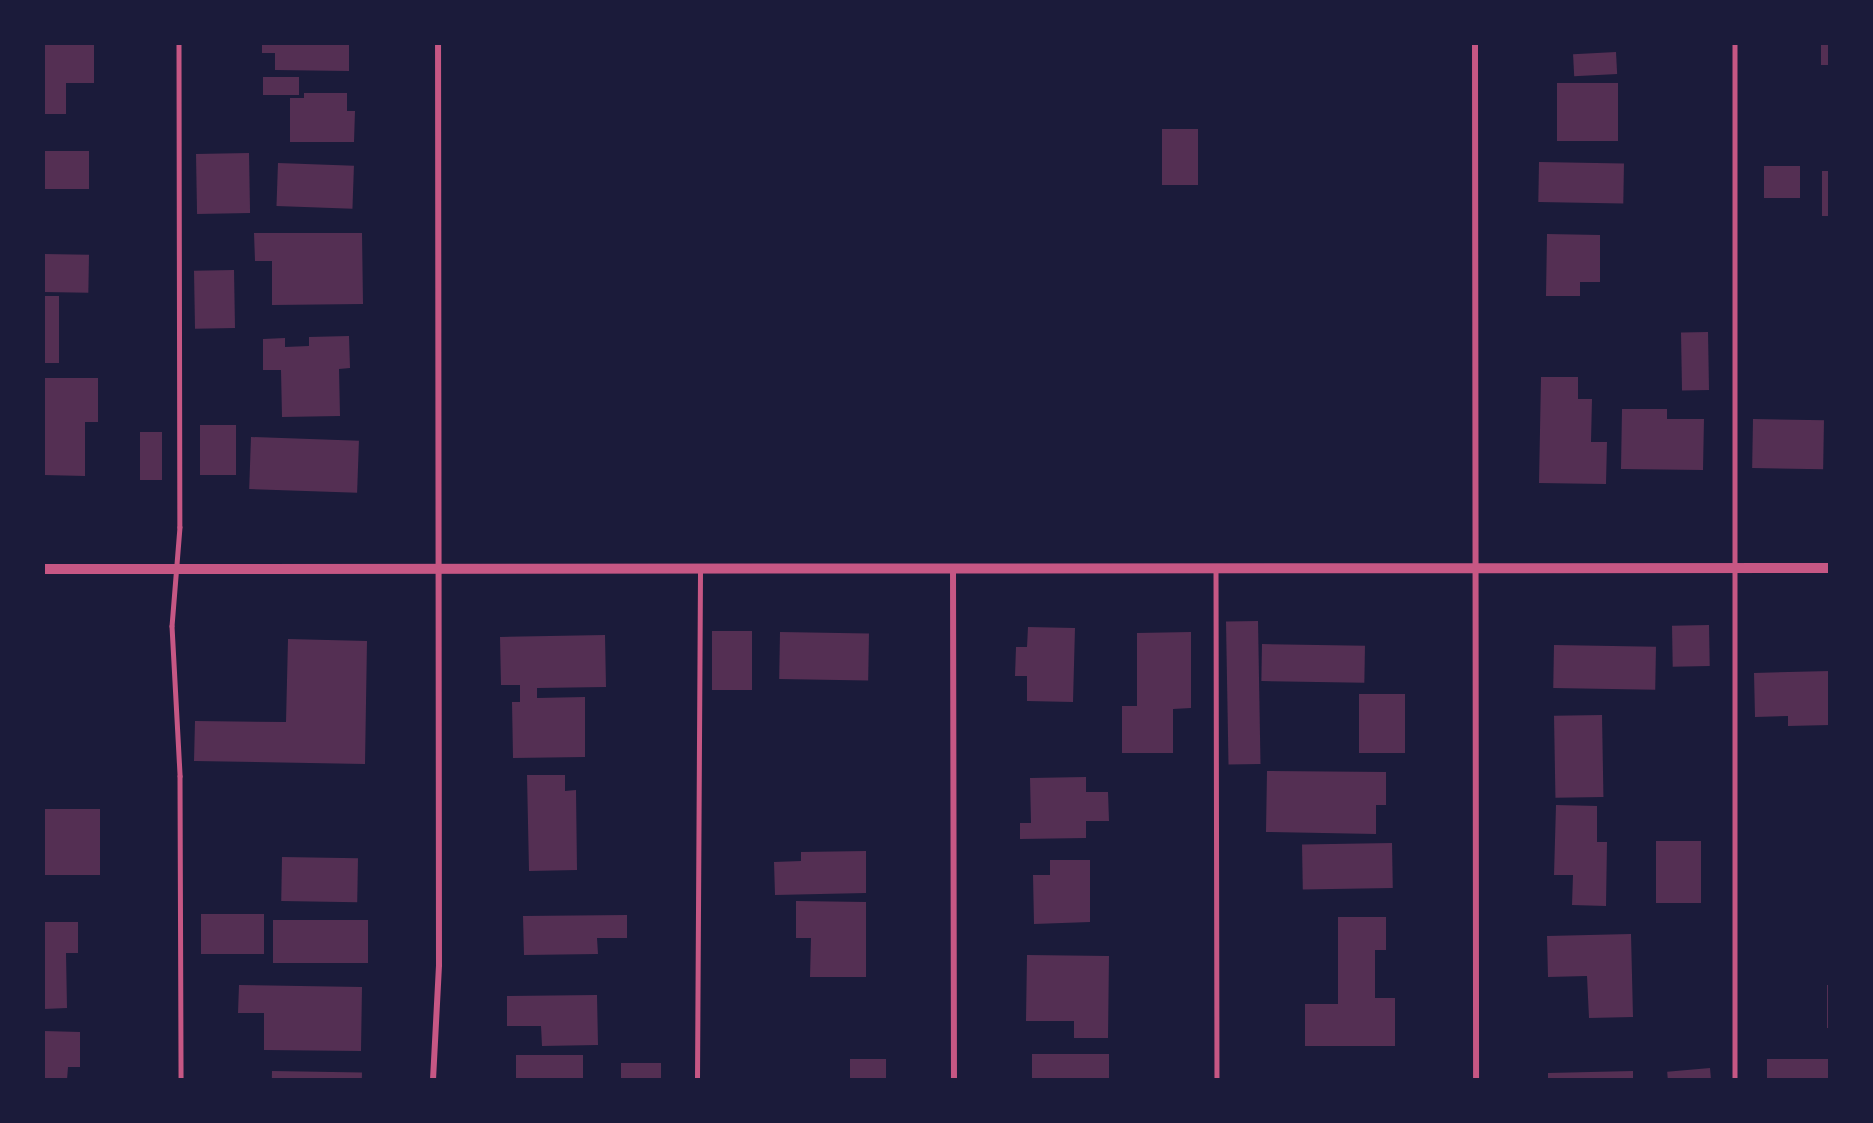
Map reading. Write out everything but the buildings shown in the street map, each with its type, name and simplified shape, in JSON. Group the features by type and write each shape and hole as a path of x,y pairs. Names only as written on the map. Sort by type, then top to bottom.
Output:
{"street":[{"path":"433,1080 438,569 438,44"},
{"path":"1475,44 1476,1080"},
{"path":"953,568 954,1080"},
{"path":"44,569 1830,568"}],"lane":[{"path":"179,44 177,569 172,626 180,777 181,1080"},
{"path":"1735,44 1735,1080"},
{"path":"1216,568 1217,1080"},
{"path":"697,1080 700,569"}]}
